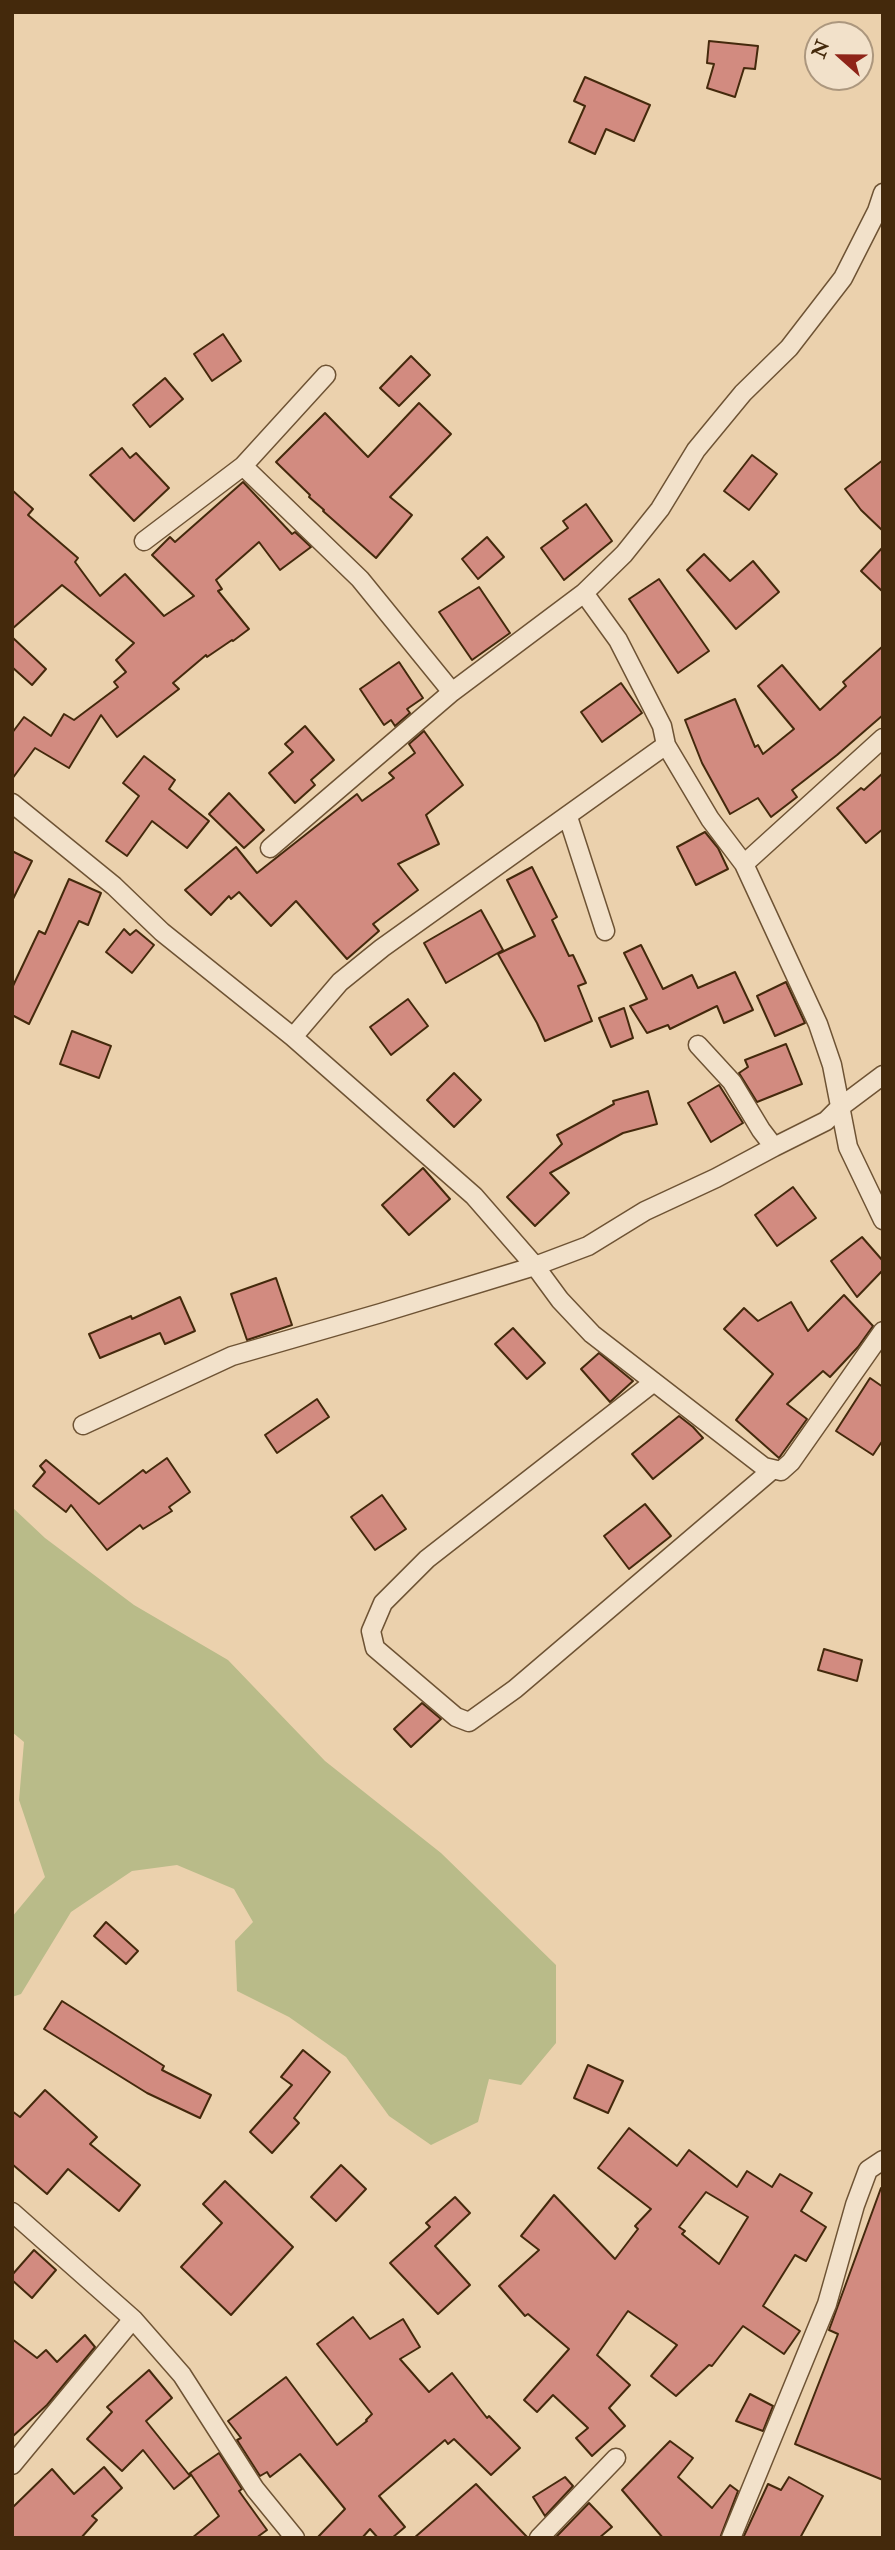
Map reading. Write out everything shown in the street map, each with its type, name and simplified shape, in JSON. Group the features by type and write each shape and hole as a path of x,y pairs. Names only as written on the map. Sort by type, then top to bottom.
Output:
{"street":[{"path":"270,848 452,692 584,593 624,554 660,509 696,450 743,393 789,348 843,278 877,211 883,193"},
{"path":"144,541 243,466 326,375"},
{"path":"243,466 360,579 452,692"},
{"path":"584,593 618,640 662,726 666,745 710,818 744,864 818,1024 832,1065 848,1147 883,1220"},
{"path":"744,864 883,738"},
{"path":"293,1037 340,982 372,956 666,745"},
{"path":"12,803 114,886 162,932 293,1037 474,1196 535,1266 559,1300 592,1334 764,1467 781,1471 791,1462 883,1331"},
{"path":"568,817 605,931"},
{"path":"698,1045 732,1082 761,1130 775,1147"},
{"path":"83,1425 232,1356 535,1266 588,1246 645,1211 826,1121 883,1075"},
{"path":"654,1382 427,1559 383,1603 371,1631 375,1648 456,1717 469,1722 515,1689 664,1565 772,1470"},
{"path":"731,2538 827,2304 855,2205 868,2170 883,2160"},
{"path":"12,2212 133,2319 182,2375 255,2488 295,2538"},
{"path":"12,2465 133,2319"},
{"path":"539,2538 616,2458"}],"green space":[{"path":"12,1507 45,1538 134,1605 228,1660 325,1761 441,1853 556,1965 556,2043 521,2085 489,2079 478,2122 431,2145 389,2116 346,2057 289,2017 237,1991 235,1941 253,1922 234,1889 177,1865 132,1871 71,1912 21,1994 12,1997 12,1917 45,1877 19,1800 24,1742 12,1732"}],"building":[{"path":"709,41 758,46 755,69 744,68 735,97 707,88 714,64 707,63"},
{"path":"585,77 650,105 634,141 606,129 595,154 569,142 585,106 574,101"},
{"path":"223,334 241,361 212,381 194,354"},
{"path":"411,356 430,375 399,406 380,388"},
{"path":"165,378 183,399 150,427 133,405"},
{"path":"419,403 451,434 390,497 412,515 376,558 323,511 276,462 325,413 368,457"},
{"path":"122,448 130,458 136,453 169,488 134,521 90,475"},
{"path":"752,455 777,474 749,510 724,491"},
{"path":"883,460 883,531 861,510 845,489"},
{"path":"243,482 292,534 295,532 311,547 280,570 259,542 216,580 222,589 218,591 249,629 207,657 206,655 173,683 179,689 117,737 101,715 69,768 35,748 12,779 12,733 24,717 51,736 64,714 74,720 118,687 114,682 126,672 116,660 134,643 62,585 12,629 12,490 33,509 28,515 78,558 75,562 100,596 125,574 164,616 194,596 152,555 170,537 175,542"},
{"path":"586,504 612,541 564,580 541,548 568,528 563,521"},
{"path":"487,537 504,557 478,579 462,559"},
{"path":"883,547 883,592 861,571"},
{"path":"704,554 730,581 753,561 779,592 736,629 687,570"},
{"path":"659,579 709,651 678,673 629,599"},
{"path":"479,587 510,633 472,660 439,612"},
{"path":"12,637 46,669 32,685 12,667"},
{"path":"883,646 883,715 792,790 797,797 771,817 758,798 730,814 702,763 685,720 735,699 755,747 758,745 763,754 794,729 758,686 782,665 820,710 846,686 843,682"},
{"path":"399,662 423,698 407,709 410,713 395,726 391,720 384,725 360,689"},
{"path":"621,683 642,713 602,742 581,712"},
{"path":"305,726 334,760 311,780 315,785 295,803 269,773 293,752 285,744"},
{"path":"424,731 463,785 426,815 439,844 398,864 418,890 373,924 379,931 347,959 296,901 271,926 239,892 231,899 229,896 211,915 185,890 236,847 257,873 357,794 362,801 394,778 389,773 415,753 409,744"},
{"path":"144,756 175,780 169,789 209,821 187,848 152,821 127,856 106,841 139,796 123,783"},
{"path":"883,773 883,829 866,843 837,808"},
{"path":"229,793 264,830 244,848 209,814"},
{"path":"705,832 718,848 728,869 696,885 677,847"},
{"path":"12,851 32,861 12,901"},
{"path":"532,867 557,917 552,920 569,956 573,955 586,983 578,986 592,1021 545,1041 498,954 535,936 507,880"},
{"path":"69,879 101,893 88,925 79,921 29,1024 12,1015 12,988 39,931 45,934"},
{"path":"481,910 503,950 446,983 424,943"},
{"path":"124,929 130,935 136,930 154,945 132,973 106,952"},
{"path":"641,945 663,989 692,975 698,988 735,972 753,1010 724,1023 717,1006 670,1029 668,1025 647,1033 630,1006 647,999 624,953"},
{"path":"786,982 805,1023 775,1036 757,996"},
{"path":"408,999 428,1026 391,1055 370,1027"},
{"path":"624,1008 633,1038 611,1047 599,1018"},
{"path":"72,1031 111,1046 99,1078 60,1064"},
{"path":"786,1044 802,1084 757,1102 739,1073 748,1067 745,1060"},
{"path":"454,1073 481,1100 454,1127 427,1100"},
{"path":"719,1085 743,1123 711,1142 688,1103"},
{"path":"648,1091 657,1124 623,1133 550,1173 569,1193 535,1226 507,1197 562,1144 557,1135 614,1104 613,1101"},
{"path":"423,1168 450,1199 409,1235 382,1205"},
{"path":"793,1187 816,1218 777,1246 755,1215"},
{"path":"862,1237 883,1261 883,1270 857,1297 831,1261"},
{"path":"276,1278 292,1325 247,1340 231,1294"},
{"path":"844,1295 873,1326 830,1377 823,1371 787,1404 807,1419 779,1458 736,1420 773,1374 724,1329 744,1308 758,1321 791,1302 808,1331"},
{"path":"180,1297 195,1331 165,1344 160,1333 100,1358 89,1334 131,1316 132,1319"},
{"path":"513,1328 545,1363 527,1379 495,1344"},
{"path":"599,1353 633,1381 610,1402 581,1369"},
{"path":"870,1378 883,1387 883,1440 873,1455 836,1431"},
{"path":"317,1399 329,1417 277,1453 265,1435"},
{"path":"679,1416 703,1438 653,1479 632,1454"},
{"path":"167,1458 190,1492 169,1507 172,1511 143,1529 140,1525 107,1550 71,1505 66,1512 33,1486 45,1472 40,1466 46,1460 99,1504 143,1470 146,1473"},
{"path":"382,1495 406,1529 375,1550 351,1517"},
{"path":"645,1504 671,1536 629,1569 604,1536"},
{"path":"824,1649 862,1660 857,1681 818,1670"},
{"path":"422,1703 441,1719 411,1747 394,1729"},
{"path":"106,1922 138,1951 126,1964 94,1936"},
{"path":"62,2001 164,2066 162,2070 211,2095 200,2118 147,2093 44,2029"},
{"path":"303,2050 330,2072 294,2118 299,2123 272,2153 250,2132 292,2085 281,2077"},
{"path":"588,2065 623,2081 608,2113 574,2098"},
{"path":"45,2090 97,2137 90,2144 140,2185 119,2211 68,2169 47,2194 12,2164 12,2111 20,2117"},
{"path":"629,2128 677,2166 689,2150 737,2187 747,2171 772,2187 780,2174 812,2193 801,2211 826,2227 806,2261 795,2255 763,2306 800,2331 784,2354 743,2326 712,2366 709,2365 676,2396 651,2376 677,2345 628,2311 597,2355 630,2385 609,2408 625,2426 592,2456 576,2438 588,2428 553,2395 537,2412 524,2400 569,2349 528,2314 525,2316 499,2286 539,2250 521,2236 554,2195 615,2259 638,2229 635,2226 651,2209 598,2168","holes":["706,2192 748,2217 719,2264 682,2234 685,2231 679,2227"]},
{"path":"341,2165 366,2189 336,2221 311,2197"},
{"path":"225,2181 293,2247 231,2315 181,2267 222,2223 203,2204"},
{"path":"881,2188 883,2480 795,2444 838,2334 829,2330"},
{"path":"455,2197 470,2213 435,2246 470,2285 438,2314 390,2263 430,2227 426,2223"},
{"path":"34,2250 56,2270 32,2298 12,2280 12,2275"},
{"path":"353,2317 370,2339 403,2319 420,2347 400,2359 429,2392 452,2373 487,2418 489,2416 520,2448 491,2475 454,2439 448,2444 445,2440 379,2496 405,2527 392,2538 378,2538 370,2529 362,2538 317,2538 345,2509 300,2454 270,2477 267,2472 260,2476 237,2440 241,2438 228,2421 286,2377 337,2445 367,2421 372,2414 317,2344"},
{"path":"85,2335 95,2347 47,2405 12,2437 12,2339 37,2358 46,2350 57,2362"},
{"path":"149,2370 172,2398 146,2421 190,2476 174,2489 143,2450 122,2471 87,2439 112,2412 107,2407"},
{"path":"750,2394 773,2406 763,2431 736,2421"},
{"path":"670,2441 693,2458 678,2477 712,2508 730,2485 738,2491 720,2538 663,2538 622,2490"},
{"path":"219,2453 242,2489 239,2491 267,2530 256,2538 192,2538 219,2516 190,2473"},
{"path":"104,2467 122,2488 92,2516 97,2520 81,2538 12,2538 12,2508 52,2469 74,2494"},
{"path":"565,2477 573,2486 545,2516 533,2497"},
{"path":"789,2477 823,2496 800,2538 743,2538 768,2484 781,2490"},
{"path":"476,2484 528,2538 414,2538"},
{"path":"589,2503 612,2527 599,2538 558,2538 557,2536"}]}
